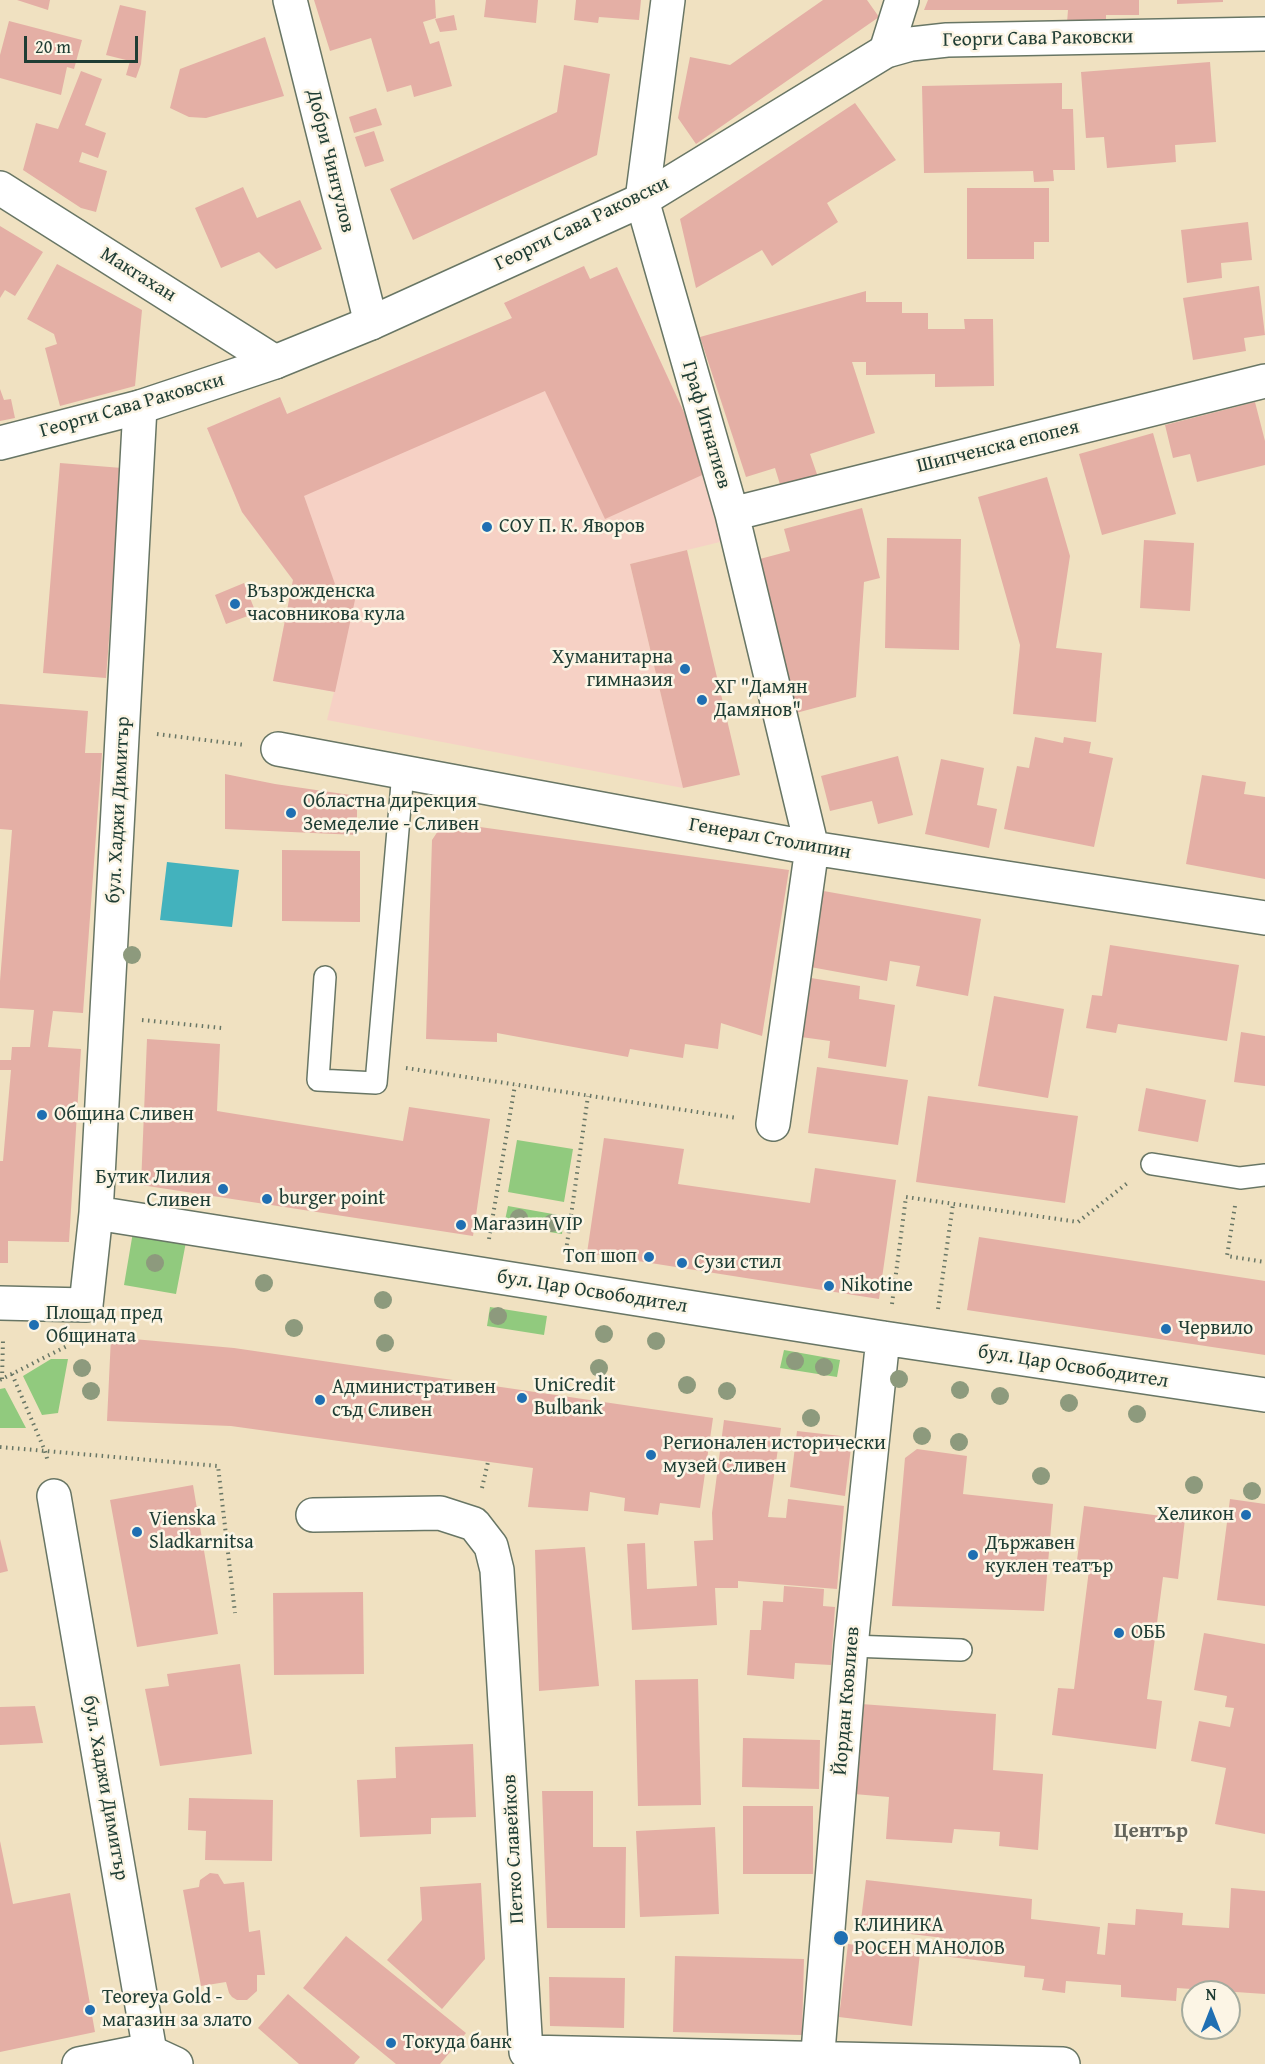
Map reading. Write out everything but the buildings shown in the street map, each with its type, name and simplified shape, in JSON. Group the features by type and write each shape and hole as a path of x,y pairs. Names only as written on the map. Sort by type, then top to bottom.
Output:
{"street":[{"name":"Добри Чинтулов","path":"290,0 371,323"},
{"name":"Граф Игнатиев","path":"668,0 642,200 732,514 812,848"},
{"path":"886,51 902,0"},
{"name":"Георги Сава Раковски","path":"0,443 140,407 275,362 371,323 642,200 886,51 911,44 947,40 1265,34"},
{"name":"Макгахан","path":"0,188 275,362"},
{"name":"Шипченска епопея","path":"732,514 1265,381"},
{"name":"бул. Хаджи Димитър","path":"96,1213 140,407"},
{"name":"Генерал Столипин","path":"278,749 812,848 1265,918"},
{"path":"773,1124 812,848"},
{"path":"0,1303 86,1305 96,1213"},
{"name":"бул. Цар Освободител","path":"96,1213 483,1276 1265,1395"},
{"name":"Йордан Кювлиев","path":"817,2061 851,1646 885,1338"},
{"name":"бул. Хаджи Димитър","path":"54,1496 163,2058"},
{"name":"Петко Славейков","path":"313,1515 440,1513 474,1524 491,1546 497,1570 515,2058 1063,2064"},
{"path":"79,2064 163,2058"}],"lane":[{"path":"325,977 318,1080 376,1083 403,772"},
{"path":"1152,1164 1240,1178 1265,1175"},
{"path":"851,1646 961,1650"}],"path":[{"path":"123,730 278,749"},
{"path":"107,1017 222,1028"},
{"path":"415,1070 773,1124"},
{"path":"483,1276 515,1085"},
{"path":"560,1287 588,1096"},
{"path":"885,1338 906,1197 1078,1222 1152,1164"},
{"path":"1240,1178 1227,1256 1265,1262"},
{"path":"933,1346 953,1204"},
{"path":"0,1380 67,1346"},
{"path":"12,1374 45,1451 54,1496"},
{"path":"0,1447 218,1466 235,1613"}],"shaded area":[{"name":"СОУ П. К. Яворов","path":"584,266 590,279 617,267 711,471 724,541 630,564 683,788 327,720 334,692 273,681 293,580 242,512 207,428 280,397 287,414 512,319 504,303"}],"green space":[{"path":"517,1140 573,1149 564,1202 508,1192"},
{"path":"508,1206 564,1216 562,1234 504,1225"},
{"path":"133,1232 186,1242 176,1294 124,1285"},
{"path":"490,1307 547,1316 544,1335 487,1326"},
{"path":"784,1350 840,1360 837,1377 780,1368"},
{"path":"51,1359 68,1359 58,1413 42,1415 23,1376"},
{"path":"5,1388 26,1428 0,1428 0,1389"}],"water":[{"path":"167,862 239,870 232,927 160,920"}],"place":[{"name":"СОУ П. К. Яворов","path":"487,527"},
{"name":"Възрожденска часовникова кула","path":"235,604"},
{"name":"Хуманитарна гимназия","path":"685,669"},
{"name":"ХГ \"Дамян Дамянов\"","path":"702,700"},
{"name":"Областна дирекция Земеделие - Сливен","path":"291,813"},
{"name":"Община Сливен","path":"42,1115"},
{"name":"Бутик Лилия Сливен","path":"223,1189"},
{"name":"burger point","path":"267,1199"},
{"name":"Магазин VIP","path":"461,1225"},
{"name":"Топ шоп","path":"649,1257"},
{"name":"Сузи стил","path":"682,1263"},
{"name":"Nikotine","path":"829,1286"},
{"name":"Площад пред Общината","path":"34,1325"},
{"name":"Червило","path":"1166,1329"},
{"name":"UniCredit Bulbank","path":"522,1398"},
{"name":"Административен съд Сливен","path":"320,1400"},
{"name":"Регионален исторически музей Сливен","path":"651,1455"},
{"name":"Хеликон","path":"1246,1515"},
{"name":"Vienska Sladkarnitsa","path":"137,1532"},
{"name":"Държавен куклен театър","path":"973,1555"},
{"name":"ОББ","path":"1119,1633"},
{"name":"КЛИНИКА РОСЕН МАНОЛОВ","path":"841,1938"},
{"name":"Teoreya Gold - магазин за злато","path":"90,2010"},
{"name":"Токуда банк","path":"391,2043"}],"district":[{"name":"Център","path":"1151,1832"}]}
